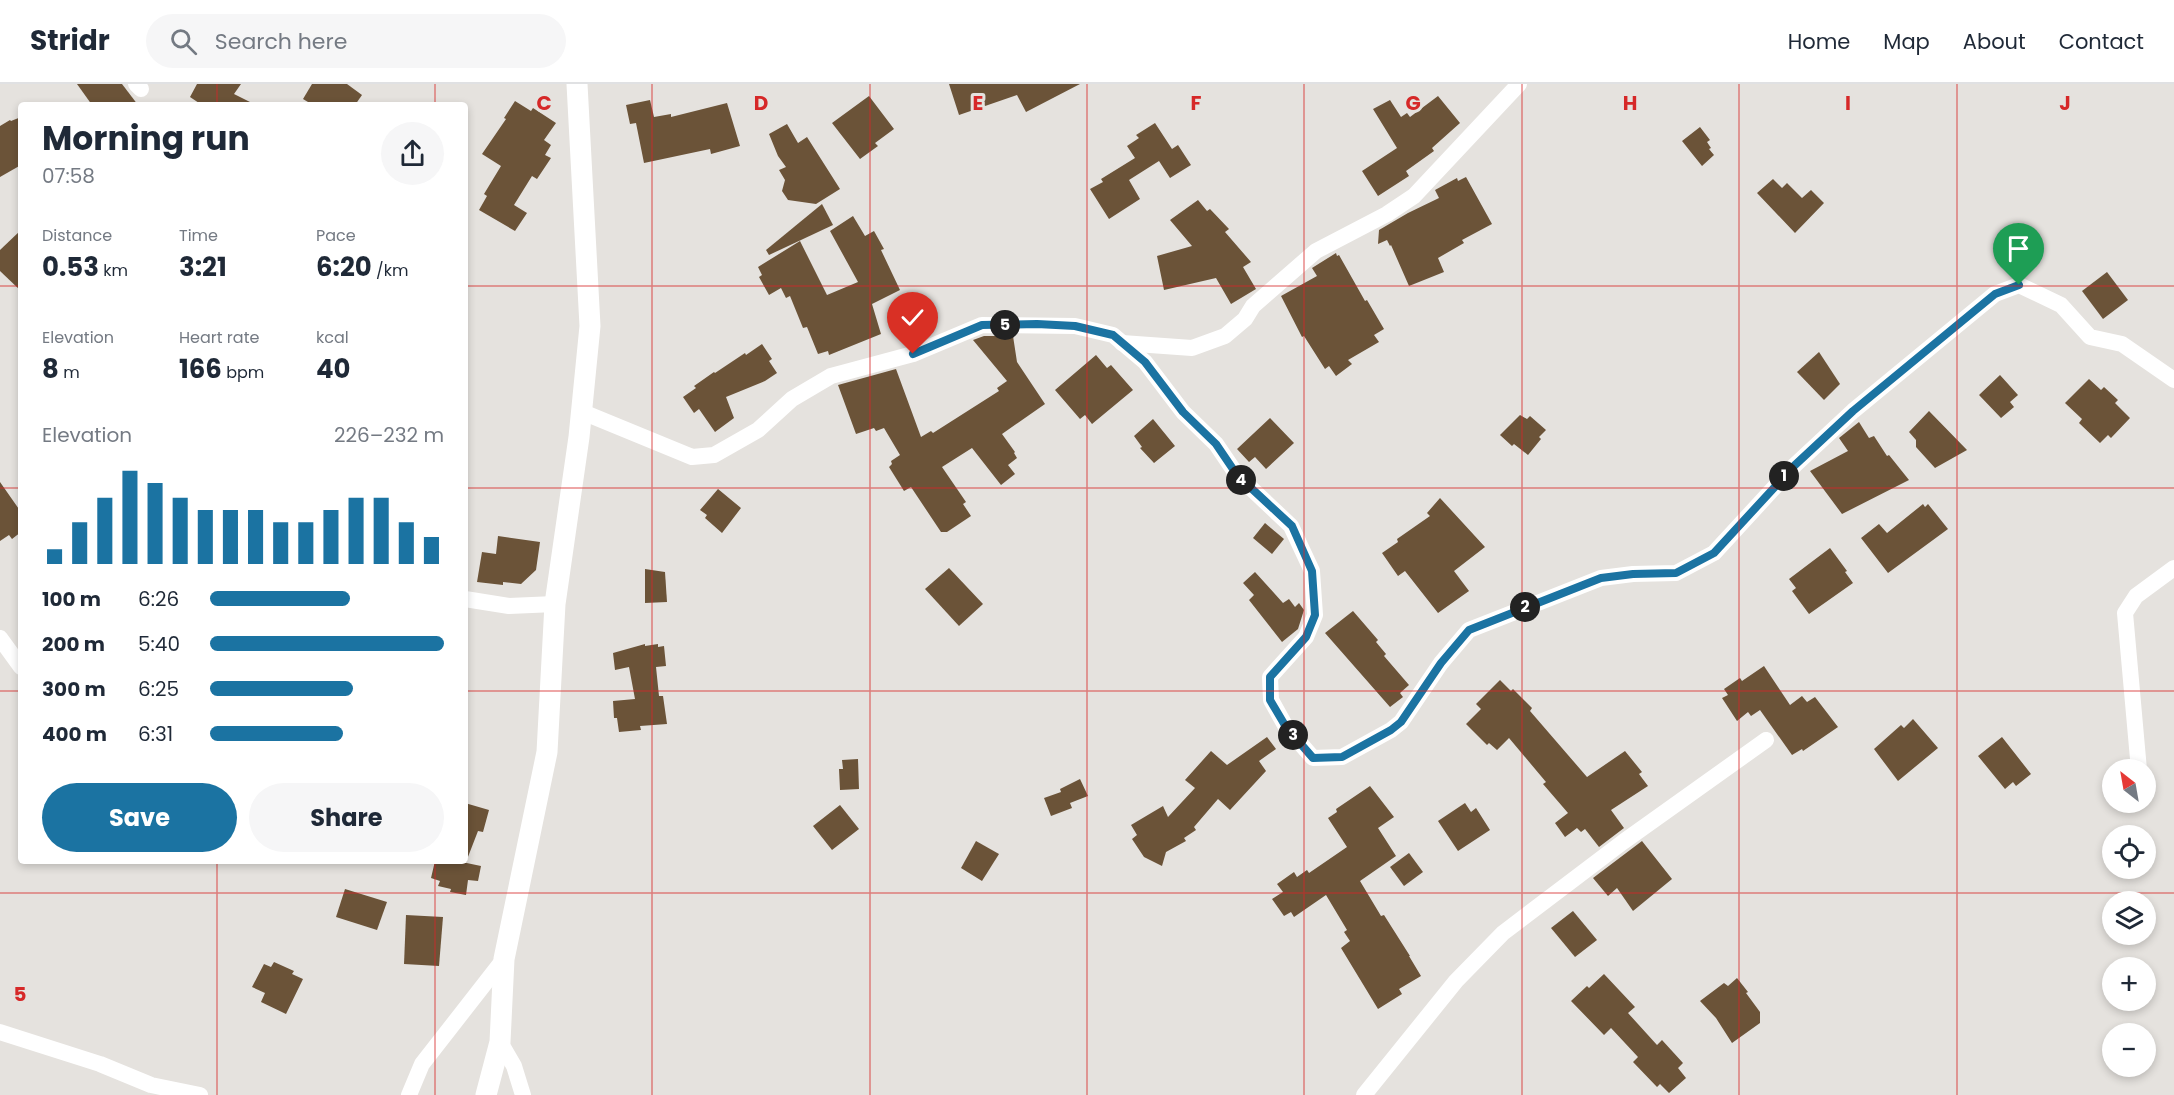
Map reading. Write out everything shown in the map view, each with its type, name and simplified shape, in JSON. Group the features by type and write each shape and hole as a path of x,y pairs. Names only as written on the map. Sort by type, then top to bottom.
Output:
{"street":[{"path":"486,1095 500,1042 504,959 547,752 555,604 579,437 590,326 577,84"},
{"path":"1122,343 1192,348 1225,336 1245,318 1253,306 1316,251 1388,214 1414,196 1519,84"},
{"path":"580,411 692,457 714,455 758,430 792,399 831,376 913,354 982,325 1075,326 1113,335 1145,362 1183,412 1216,444 1237,475 1292,526 1312,571 1315,615 1306,637 1270,677 1270,700 1286,727 1313,758 1342,757 1401,722 1441,663 1469,630 1601,578 1633,574 1676,573 1714,553 1795,465 1853,411 1995,294 2019,285 2061,305 2090,337 2122,344 2174,380"},
{"path":"2138,759 2125,613 2136,596 2174,568"},
{"path":"468,599 510,606 555,604"},
{"path":"0,638 18,662"},
{"path":"1364,1095 1389,1067 1456,981 1503,933 1623,842 1766,740"},
{"path":"409,1095 422,1065 504,959"},
{"path":"0,1032 100,1064 152,1085 200,1095"},
{"path":"500,1042 514,1066 523,1095"}],"building":[{"path":"77,84 122,84 136,102 90,102"},
{"path":"197,84 241,84 234,94 250,102 198,102 190,97"},
{"path":"312,84 347,84 362,95 357,102 308,102 303,99"},
{"path":"949,84 1080,84 1026,112 1017,95 959,115"},
{"path":"869,96 894,129 875,143 878,146 860,159 832,123"},
{"path":"1438,96 1460,123 1432,148 1434,151 1406,171 1409,176 1378,196 1362,171 1397,148 1373,109 1390,100 1401,117 1407,113 1410,117"},
{"path":"650,100 654,117 671,114 671,117 727,103 740,146 711,154 710,149 644,163 636,123 630,124 626,105"},
{"path":"515,101 531,111 533,108 556,123 544,140 551,145 545,155 551,158 537,179 532,176 514,205 527,213 515,231 479,210 487,196 484,194 501,166 482,154 506,119 504,118"},
{"path":"18,118 18,167 0,177 0,126"},
{"path":"1155,123 1172,149 1178,145 1191,165 1170,178 1159,161 1129,180 1140,199 1109,219 1090,189 1103,182 1101,179 1135,158 1127,146 1139,138 1136,135"},
{"path":"787,124 798,143 807,137 840,189 816,204 788,200 782,191 785,180 779,170 786,167 778,156 769,134"},
{"path":"1700,127 1710,140 1707,142 1714,155 1702,166 1682,141"},
{"path":"1466,177 1492,224 1462,240 1464,243 1438,258 1444,272 1409,286 1391,245 1387,240 1378,244 1379,230 1439,198 1435,190 1457,178 1458,181"},
{"path":"1773,179 1782,188 1787,183 1802,198 1811,190 1824,203 1795,233 1757,193"},
{"path":"1198,200 1207,211 1210,209 1229,229 1225,232 1251,262 1243,267 1256,289 1231,304 1216,278 1164,290 1157,256 1192,246 1170,220"},
{"path":"822,204 833,225 769,255 766,250"},
{"path":"853,216 865,236 874,231 884,249 881,250 900,290 872,304 881,334 829,355 828,351 818,354 807,327 803,328 790,296 786,298 781,288 769,295 759,277 762,275 758,267 800,241 827,295 858,282 830,231"},
{"path":"18,233 18,288 0,271 0,250"},
{"path":"1336,253 1384,329 1374,335 1379,342 1348,360 1352,364 1336,376 1329,366 1325,369 1304,336 1302,337 1281,296 1317,276 1312,268"},
{"path":"2107,272 2128,300 2103,319 2082,291"},
{"path":"984,336 1013,336 1017,362 1045,404 1002,434 1017,458 1008,465 1015,474 1001,485 972,448 942,467 966,502 963,504 971,516 947,532 941,532 911,487 904,491 889,467 892,464 891,461 900,455 884,428 876,431 874,428 856,434 838,385 896,369 921,437 931,431 933,433 999,391 997,388 1007,381 973,340"},
{"path":"762,344 772,359 769,361 777,373 765,381 726,397 734,418 715,432 699,409 694,413 683,397 714,372"},
{"path":"1819,352 1840,384 1824,400 1797,372"},
{"path":"1096,355 1107,368 1111,365 1133,390 1092,424 1085,415 1080,419 1055,390"},
{"path":"2000,375 2018,395 2010,402 2014,407 2001,418 1979,395"},
{"path":"2089,379 2101,390 2104,387 2118,400 2115,403 2130,418 2111,438 2108,435 2100,443 2079,423 2082,419 2065,403"},
{"path":"1929,411 1967,450 1935,468 1916,447 1916,440 1909,432"},
{"path":"1520,415 1527,419 1530,416 1546,430 1528,455 1514,444 1512,446 1500,435"},
{"path":"1270,418 1294,443 1266,469 1255,457 1249,462 1237,449"},
{"path":"1153,419 1175,446 1154,463 1140,448 1142,447 1134,436"},
{"path":"1859,422 1869,438 1874,436 1887,456 1889,455 1909,480 1842,514 1810,471 1848,451 1839,438"},
{"path":"0,482 18,508 18,534 12,539 9,535 0,541"},
{"path":"718,489 741,508 722,533 705,518 707,515 700,510"},
{"path":"1440,498 1485,547 1454,571 1469,591 1438,613 1405,571 1398,576 1382,553 1398,542 1397,539 1430,516 1427,513"},
{"path":"1923,504 1925,507 1928,504 1948,529 1888,573 1861,538 1879,524 1887,533"},
{"path":"1265,523 1284,539 1272,554 1253,538"},
{"path":"498,536 540,542 536,570 521,584 503,582 503,585 477,582 482,552 496,554"},
{"path":"1830,548 1853,583 1809,614 1792,591 1796,588 1789,579"},
{"path":"949,568 983,604 959,626 925,589"},
{"path":"645,569 665,572 667,602 645,603"},
{"path":"1255,572 1283,603 1289,599 1295,607 1299,603 1304,610 1298,629 1282,642 1249,600 1254,595 1243,583"},
{"path":"1353,611 1378,640 1376,642 1386,654 1384,656 1409,685 1400,693 1403,697 1390,707 1325,633"},
{"path":"645,644 645,646 658,644 658,647 664,646 666,666 656,667 659,696 663,696 667,724 640,726 641,730 619,732 617,718 614,718 613,701 635,699 629,667 615,670 613,653"},
{"path":"1764,666 1790,705 1802,696 1807,702 1815,697 1838,727 1803,751 1802,749 1792,755 1760,710 1751,716 1748,712 1737,721 1722,698 1728,695 1724,689 1740,678 1742,681"},
{"path":"1500,680 1532,708 1530,711 1587,777 1625,751 1642,772 1639,774 1648,786 1611,810 1624,828 1599,847 1585,829 1581,832 1577,828 1565,837 1555,823 1568,813 1543,784 1546,782 1509,738 1497,750 1489,743 1487,745 1466,724 1481,709 1476,704"},
{"path":"1913,719 1938,748 1898,781 1874,749 1901,725 1904,728"},
{"path":"1267,737 1276,749 1259,761 1266,771 1230,810 1218,799 1194,827 1196,830 1184,838 1186,841 1166,852 1162,866 1144,857 1132,839 1137,835 1131,825 1163,806 1168,817 1195,788 1185,780 1211,751 1227,765"},
{"path":"2002,737 2031,774 2016,786 2013,782 2005,789 1978,756"},
{"path":"858,759 859,789 840,790 839,769 843,769 842,760"},
{"path":"1080,779 1088,796 1070,803 1072,808 1051,816 1044,798 1061,792 1060,789"},
{"path":"1370,786 1394,817 1378,828 1396,856 1360,881 1381,916 1384,915 1421,976 1399,989 1402,994 1378,1009 1341,948 1350,941 1344,932 1347,930 1326,895 1294,917 1291,912 1284,916 1272,899 1283,892 1277,884 1294,872 1297,877 1307,870 1309,873 1347,847 1328,818 1337,812 1336,809"},
{"path":"1465,803 1471,812 1476,808 1490,830 1458,851 1438,821"},
{"path":"468,804 489,810 483,832 478,831 468,857"},
{"path":"840,805 859,829 832,850 813,826"},
{"path":"976,841 999,854 982,881 961,868"},
{"path":"1642,841 1672,879 1633,911 1617,888 1608,896 1593,878"},
{"path":"1409,853 1423,872 1404,886 1390,867"},
{"path":"468,863 481,866 478,881 468,880 466,895 450,892 451,889 438,886 440,881 431,878 434,864"},
{"path":"345,889 387,902 377,930 336,917"},
{"path":"1573,911 1597,940 1575,957 1551,928"},
{"path":"406,915 443,917 439,966 404,964"},
{"path":"274,962 294,971 292,974 303,979 286,1014 261,1002 265,993 252,987 264,964 271,967"},
{"path":"1604,974 1635,1007 1628,1013 1657,1045 1662,1040 1683,1063 1678,1068 1686,1078 1669,1093 1660,1084 1657,1087 1633,1062 1638,1057 1611,1028 1604,1035 1571,1001"},
{"path":"1737,978 1760,1012 1760,1023 1732,1043 1716,1018 1700,1001 1724,983 1728,986"}],"route":[{"path":"913,354 982,325 1037,324 1075,326 1113,335 1145,362 1183,412 1216,444 1237,475 1292,526 1312,571 1315,615 1299,647 1270,677 1270,700 1286,727 1313,758 1342,757 1401,722 1441,663 1469,630 1601,578 1633,574 1676,573 1714,553 1795,465 1853,411 1995,294 2019,285"}]}
